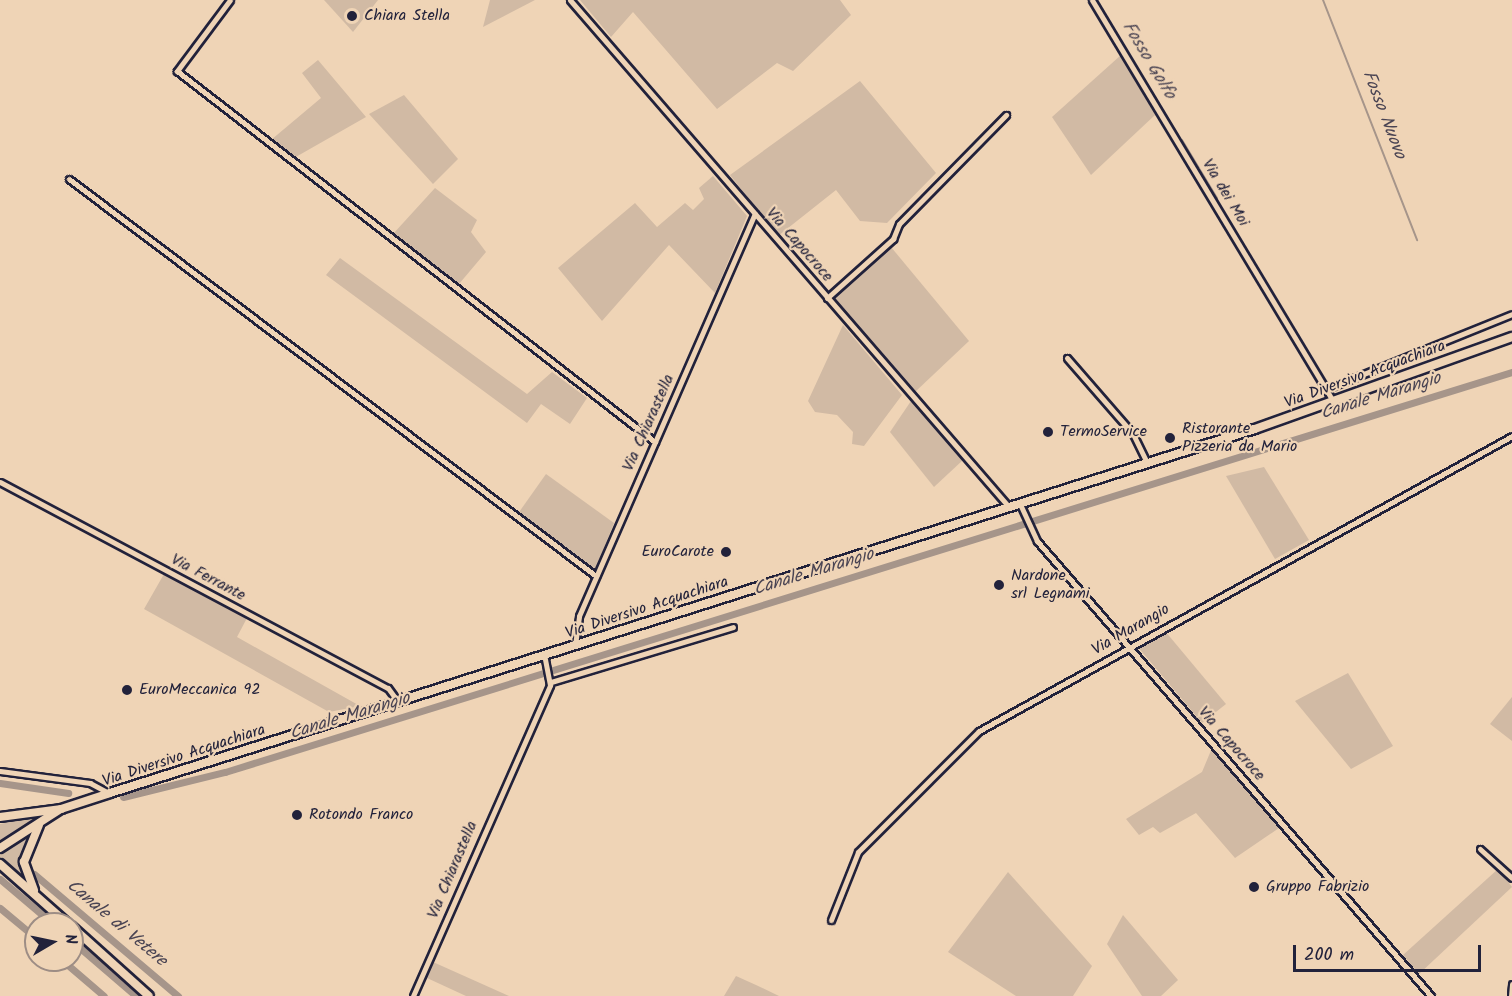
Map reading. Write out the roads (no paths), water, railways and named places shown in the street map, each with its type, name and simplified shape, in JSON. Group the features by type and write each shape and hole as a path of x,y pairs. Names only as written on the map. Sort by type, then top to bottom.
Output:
{"main road":[{"name":"Via Diversivo Acquachiara","path":"61,809 399,702 545,659 575,645 1009,507 1021,507 1333,401 1512,337"},
{"path":"2,818 61,809"},
{"path":"0,848 61,809"},
{"path":"39,825 24,862 40,898"},
{"path":"0,864 56,912"},
{"path":"84,938 149,996"}],"street":[{"path":"230,0 177,71 655,442"},
{"name":"Via Capocroce","path":"570,0 1009,507"},
{"name":"Via dei Moi","path":"1092,0 1329,388 1333,401"},
{"path":"827,298 893,239 898,224 1006,115"},
{"path":"69,178 596,576"},
{"name":"Via Chiarastella","path":"575,645 579,616 755,214"},
{"path":"1329,388 1512,314"},
{"path":"1067,358 1133,434 1147,463"},
{"name":"Via Marangio","path":"831,920 858,852 972,737 1129,645 1512,435"},
{"name":"Via Ferrante","path":"0,482 388,688 399,702"},
{"name":"Via Capocroce","path":"1021,507 1029,530 1431,996"},
{"path":"545,659 551,679 733,627"},
{"name":"Via Chiarastella","path":"413,996 551,679"},
{"path":"0,771 90,783 110,793"},
{"path":"1480,849 1512,878"},
{"path":"1511,996 1512,984"}],"waterway":[{"name":"Fosso Golfo","path":"1095,0 1178,135"},
{"name":"Fosso Nuovo","path":"1323,0 1417,240"},
{"name":"Fosso Golfo","path":"1182,140 1217,198"},
{"name":"Canale Marangio","path":"123,797 225,772 1512,372"},
{"name":"Canale Marangio","path":"0,783 68,793"},
{"name":"Canale di Vetere","path":"34,874 178,996"},
{"name":"Canale di Vetere","path":"0,879 39,912"},
{"path":"0,908 24,928"},
{"name":"Canale di Vetere","path":"84,951 136,996"},
{"path":"76,972 104,996"}],"place":[{"name":"Chiara Stella","path":"352,16"},
{"name":"TermoService","path":"1048,432"},
{"name":"Ristorante Pizzeria da Mario","path":"1170,438"},
{"name":"EuroCarote","path":"726,552"},
{"name":"Nardone srl Legnami","path":"999,585"},
{"name":"EuroMeccanica 92","path":"127,690"},
{"name":"Rotondo Franco","path":"297,815"},
{"name":"Gruppo Fabrizio","path":"1254,887"}]}
